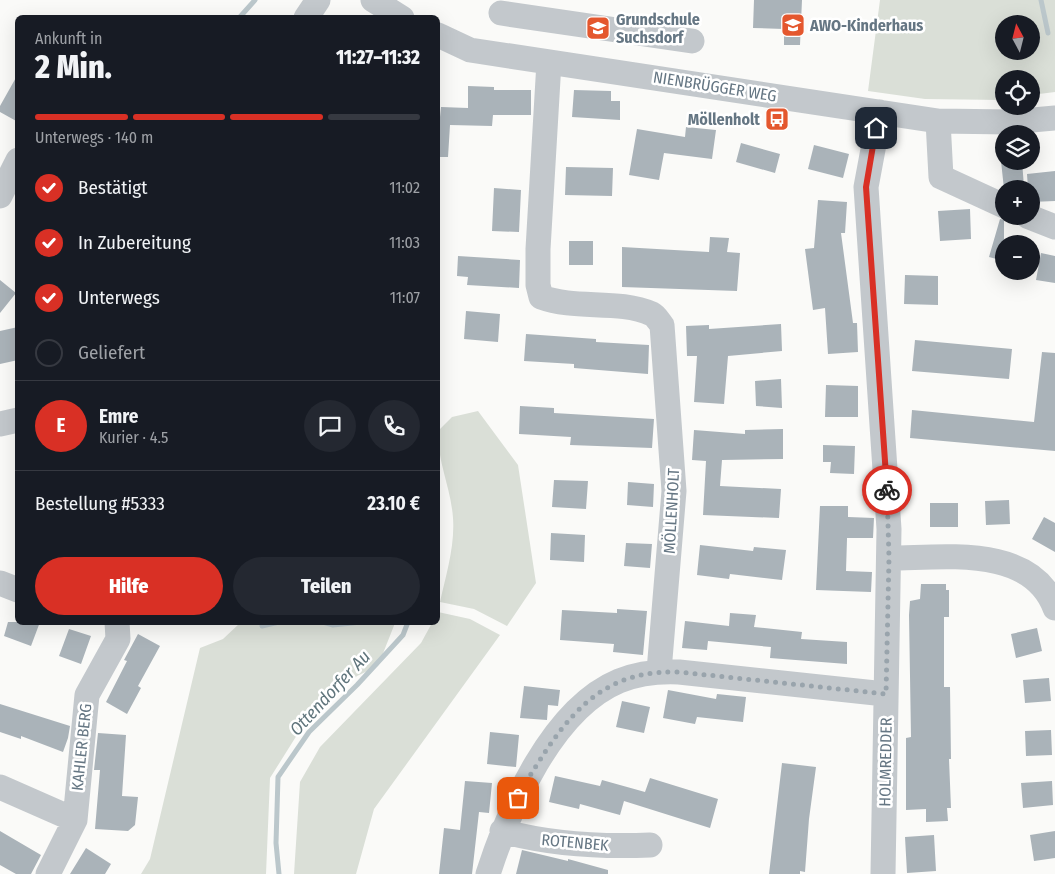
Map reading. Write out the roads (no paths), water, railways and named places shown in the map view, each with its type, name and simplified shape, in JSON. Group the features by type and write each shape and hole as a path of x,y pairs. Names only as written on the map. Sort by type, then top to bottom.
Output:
{"street":[{"path":"308,15 318,0"},
{"path":"373,0 397,15"},
{"path":"500,13 604,21 692,41"},
{"path":"597,69 604,21"},
{"name":"NIENBRÜGGER WEG","path":"440,35 470,50 938,121 1011,122 1055,118"},
{"name":"MÖLLENHOLT","path":"549,62 538,249 538,284 542,297 554,301 630,308 654,315 662,325 674,491 659,671"},
{"name":"HOLMREDDER","path":"880,112 866,187 882,402 889,558 883,874"},
{"path":"938,121 941,177 995,202"},
{"path":"0,196 15,166"},
{"path":"1040,221 1055,227"},
{"path":"0,424 15,421"},
{"path":"889,558 981,558 1002,562 1021,569 1040,583 1052,599 1055,608"},
{"path":"0,583 15,589"},
{"name":"KAHLER BERG","path":"48,874 75,820 87,695 118,640 117,625"},
{"path":"488,874 502,831 525,782 559,732 576,712 595,695 618,681 659,671 886,694"},
{"path":"0,787 75,820"},
{"name":"ROTENBEK","path":"502,831 527,838 618,846 650,845"}],"waterway":[{"name":"Ottendorfer Au","path":"242,15 255,0"},
{"path":"1041,0 1048,33"},
{"path":"262,626 266,625"},
{"name":"Ottendorfer Au","path":"279,874 276,843 278,777 309,732 357,685 403,635 407,625"}],"place":[{"name":"AWO-Kinderhaus","path":"793,25"},
{"name":"Grundschule Suchsdorf","path":"598,28"},
{"name":"Möllenholt","path":"777,119"}]}
